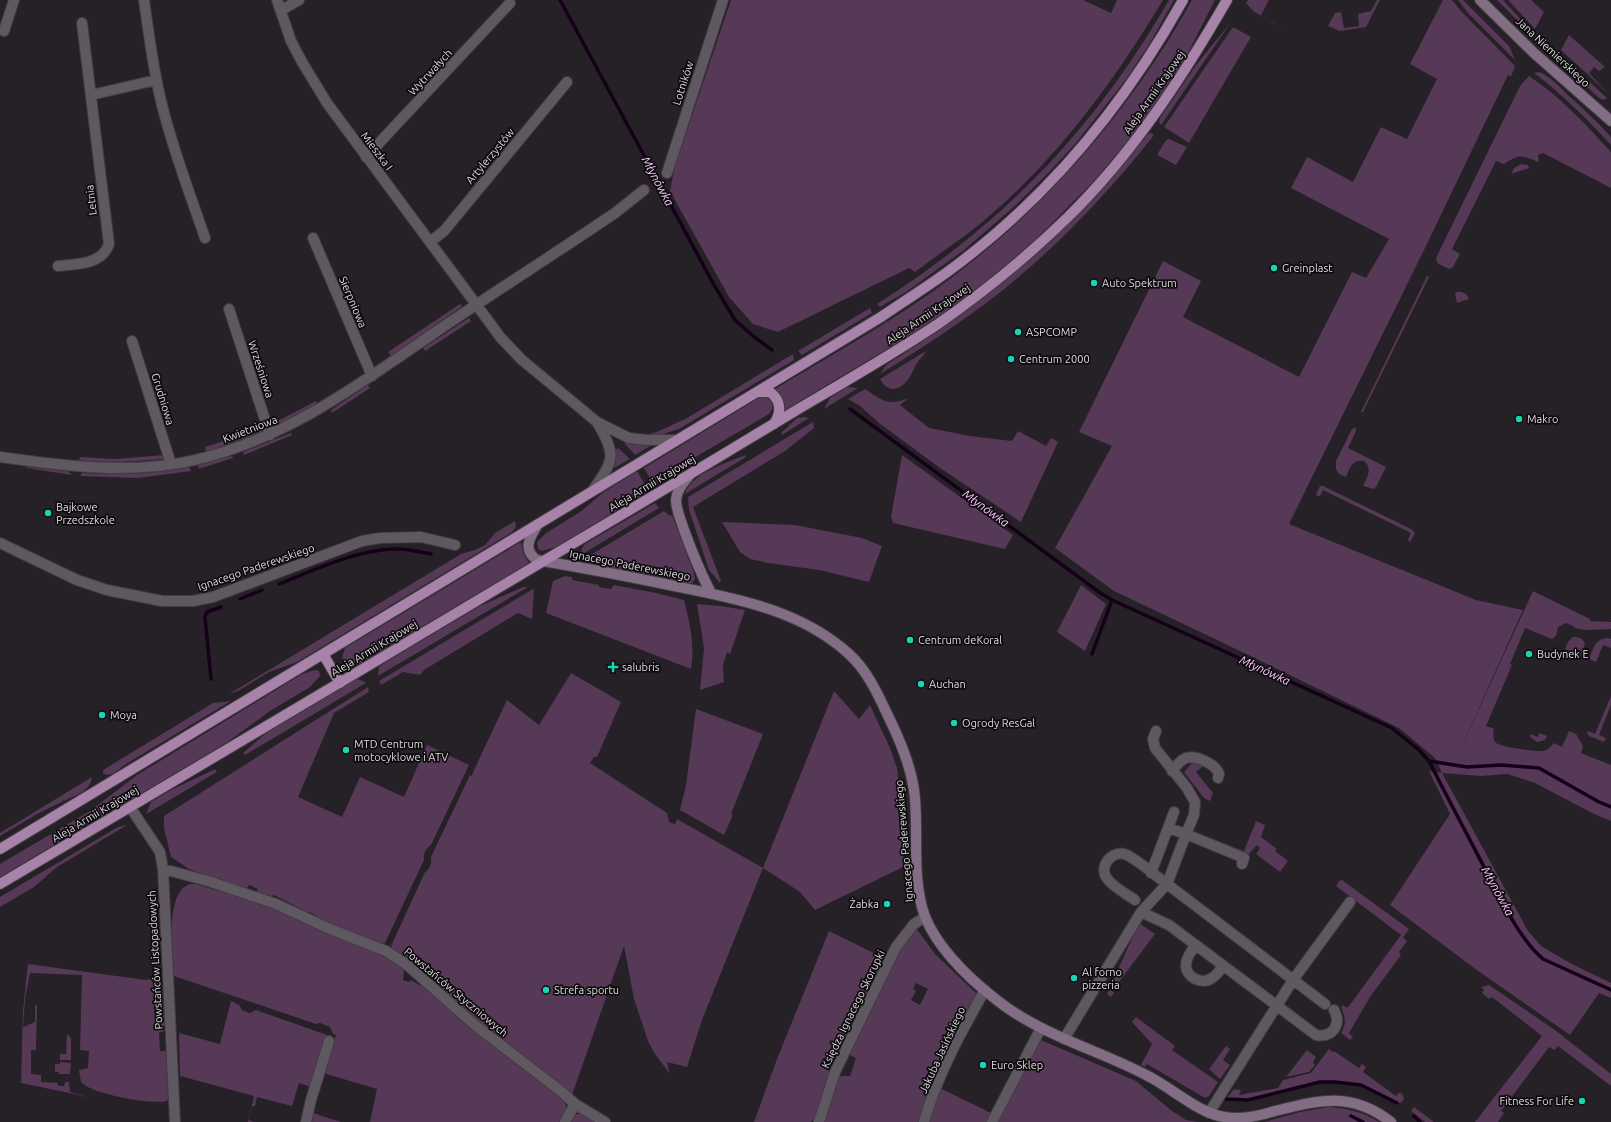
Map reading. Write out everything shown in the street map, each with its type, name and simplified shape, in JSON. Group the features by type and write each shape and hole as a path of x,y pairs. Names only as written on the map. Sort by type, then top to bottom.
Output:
{"main road":[{"name":"Aleja Armii Krajowej","path":"0,849 881,317 918,292 963,259 1014,216 1058,173 1096,129 1141,69 1183,0"},
{"name":"Aleja Armii Krajowej","path":"0,884 692,473 935,326 999,279 1043,241 1094,190 1148,124 1190,63 1227,0"},
{"path":"756,392 770,392 777,400 780,407 779,414 774,424"},
{"path":"323,654 340,682"}],"street":[{"path":"4,31 14,0"},
{"path":"144,0 156,80 175,152 205,238"},
{"path":"278,4 285,8 298,0"},
{"name":"Lotników","path":"667,173 723,0"},
{"name":"Jana Niemierskiego","path":"1480,0 1534,53 1611,121"},
{"name":"Wytrwałych","path":"366,157 510,3"},
{"name":"Mieszka I","path":"278,4 291,41 308,74 327,103 476,305 501,338 518,357 597,422 629,438 647,440 676,440"},
{"name":"Letnia","path":"58,266 95,260 104,252 109,244 82,23"},
{"path":"92,95 156,80"},
{"name":"Artylerzystów","path":"430,242 444,231 567,82"},
{"path":"476,305 607,218 644,190"},
{"name":"Sierpniowa","path":"313,238 372,376"},
{"name":"Kwietniowa","path":"0,457 74,466 122,469 171,464 196,460 213,455 270,435 315,412 372,376 476,305"},
{"name":"Wrześniowa","path":"229,309 270,435"},
{"name":"Grudniowa","path":"132,341 171,464"},
{"name":"Mieszka I","path":"593,490 607,470 611,457 608,440 597,422"},
{"name":"Ignacego Paderewskiego","path":"692,473 682,484 676,501 695,560 711,593"},
{"path":"538,524 530,537 528,545 529,552 537,560 544,561"},
{"name":"Ignacego Paderewskiego","path":"0,543 77,580 107,590 162,601 193,601 213,597 362,541 380,538 421,537 455,545"},
{"name":"Ignacego Paderewskiego","path":"544,561 711,593 762,606 809,626 835,642 846,651 867,675 899,739 906,758 912,780 915,800 918,885 925,917 930,928 946,951 985,990 1012,1012 1064,1039 1147,1075 1209,1113 1226,1117 1249,1117 1316,1101 1332,1100 1359,1105 1391,1122"},
{"path":"1064,1039 1141,912 1167,884 1194,815 1195,802 1187,788 1172,771 1153,744 1156,731"},
{"path":"1172,771 1182,760 1187,758 1197,758 1216,767 1219,774 1218,778"},
{"name":"Powstańców Listopadowych","path":"130,807 160,852 163,869 175,1122"},
{"path":"1151,872 1174,812"},
{"path":"1168,828 1244,858 1242,864"},
{"path":"1135,900 1108,879 1104,872 1106,863 1112,856 1126,854 1325,1004"},
{"name":"Powstańców Styczniowych","path":"163,869 208,881 276,904 330,929 386,951 412,969 466,1018 562,1092 575,1104 605,1122"},
{"path":"1209,1113 1293,980 1350,902"},
{"path":"1141,912 1169,925 1311,1032 1321,1036 1329,1034 1335,1028 1338,1020 1334,1010"},
{"name":"Księdza Ignacego Skorupki","path":"819,1122 835,1072 896,946 914,924 925,917"},
{"path":"1196,945 1190,953 1186,965 1192,978 1200,981 1211,979 1223,966"},
{"name":"Jakuba Jasińskiego","path":"924,1122 944,1070 985,990"},
{"path":"992,1122 1041,1028"},
{"path":"306,1122 310,1100 329,1041"},
{"path":"565,1122 575,1104"}],"shaded area":[{"path":"731,0 1083,0 1111,13 1117,0 1163,0 1123,63 1078,124 1027,181 1000,207 971,231 915,272 909,268 778,332 753,324 729,297 670,191 675,166"},
{"path":"1169,0 1174,0 1150,43 1127,78 1076,143 1050,171 1016,205 964,250 906,292 880,307 877,304 923,273 966,241 1005,207 1042,171 1077,132 1109,91 1140,47"},
{"path":"1192,0 1215,0 1186,57 1148,114 1093,182 1034,241 982,285 904,339 783,411 781,396 775,389 874,330 932,292 972,262 1045,196 1078,161 1110,123 1167,43"},
{"path":"1248,0 1269,0 1261,15 1290,32 1253,11 1246,3"},
{"path":"1377,0 1380,0 1366,27 1340,31 1328,26 1335,13 1341,12 1344,28 1359,26 1358,14 1371,11"},
{"path":"1443,0 1452,0 1515,66 1511,77 1508,75 1426,246 1289,524 1476,600 1523,610 1456,759 1533,591 1590,619 1590,621 1611,622 1611,629 1586,630 1575,628 1566,623 1558,627 1556,636 1552,639 1525,628 1510,664 1512,665 1486,726 1494,729 1494,739 1498,744 1534,751 1544,751 1554,743 1562,747 1569,731 1576,734 1583,746 1581,753 1611,765 1611,821 1594,814 1535,783 1507,774 1481,776 1442,773 1435,758 1399,728 1114,591 1055,548 1112,446 1079,432 1163,261 1201,281 1183,317 1299,377 1352,272 1366,278 1389,239 1291,188 1307,157 1353,182 1381,127 1407,139 1437,79 1410,64"},
{"path":"1458,0 1463,0 1509,46 1515,60 1468,13"},
{"path":"1497,0 1503,0 1533,33 1554,50 1551,54"},
{"path":"1508,0 1531,0 1544,12 1535,29"},
{"path":"1231,22 1161,125 1159,122 1160,118 1196,65"},
{"path":"1233,27 1251,37 1189,143 1164,127"},
{"path":"1569,35 1605,67 1599,71 1594,67 1589,73 1610,95 1561,50"},
{"path":"1559,54 1607,98 1603,100 1599,98 1557,59"},
{"path":"1539,72 1555,82 1601,126 1611,137 1611,145 1574,107 1534,73"},
{"path":"1529,76 1562,102 1611,152 1611,188 1543,153 1538,155 1539,162 1522,157 1514,158 1504,164 1496,161 1452,249 1460,254 1453,267 1449,269 1437,263 1436,258 1520,86"},
{"path":"1151,133 1154,135 1083,217 1024,272 1003,290 958,323 880,374 886,365 960,315 1028,261 1090,202 1148,134"},
{"path":"1169,139 1187,147 1176,165 1157,155 1166,140"},
{"path":"1521,164 1528,165 1529,168 1511,174 1514,168"},
{"path":"1427,276 1429,277 1363,412 1361,412"},
{"path":"1457,292 1464,293 1469,299 1457,303 1455,294"},
{"path":"460,304 462,305 461,307 391,356 388,352"},
{"path":"870,308 872,313 802,355 798,351"},
{"path":"469,318 471,321 425,351 423,348"},
{"path":"926,351 917,363 908,380 901,386 892,389 882,383 880,379"},
{"path":"793,354 794,360 679,429 660,435 646,435 659,431 687,418"},
{"path":"368,385 370,388 332,413 331,410"},
{"path":"847,387 858,388 824,409 830,398"},
{"path":"865,389 886,401 896,402 909,398 900,405 929,428 970,436 1012,441 1018,431 1046,446 1051,438 1058,442 1021,522 940,468 879,423 860,406 848,399"},
{"path":"765,397 770,400 772,404 772,409 769,414 675,469 655,487 644,468 759,398"},
{"path":"316,401 317,404 275,426 272,424"},
{"path":"797,418 809,418 782,435 781,433"},
{"path":"813,422 814,428 785,451 693,507 721,581 720,583 709,570 689,510 688,497"},
{"path":"263,428 262,432 206,452 205,447"},
{"path":"1356,428 1356,431 1348,448 1386,467 1374,489 1363,486 1369,470 1364,461 1357,461 1354,463 1350,467 1346,477 1339,474 1336,469 1336,461 1352,429"},
{"path":"291,433 292,435 244,455 243,452"},
{"path":"627,440 652,445 635,455 624,443"},
{"path":"618,448 630,459 614,468 614,451"},
{"path":"164,455 164,459 132,461 100,462 79,460 80,457 116,459"},
{"path":"745,455 746,457 685,494 689,486 702,474"},
{"path":"902,455 1013,535 1005,549 893,523 891,517"},
{"path":"232,456 233,458 199,469 198,465"},
{"path":"189,467 191,471 138,478 80,476 82,473 136,473"},
{"path":"26,468 68,471 72,475"},
{"path":"637,471 649,491 556,547 542,551 538,549 537,542 546,533 580,512 604,492"},
{"path":"1320,486 1323,486 1411,529 1415,533 1410,542 1408,540 1411,533 1323,490 1320,496 1317,496 1316,494"},
{"path":"655,503 659,508 581,555 582,548 585,544"},
{"path":"664,511 670,516 672,515 693,570 695,579 692,583 688,584 586,564 582,560"},
{"path":"515,521 516,527 512,532 297,662 269,672 238,691 229,694 461,554 485,545 495,533"},
{"path":"722,522 795,525 862,538 882,546 869,582 819,570 750,559 740,552"},
{"path":"521,542 523,553 529,563 357,665 348,664 343,660 342,657 345,648"},
{"path":"565,576 572,577 572,580 599,585 599,587 611,589 614,585 684,600 692,642 691,669 546,613 553,581"},
{"path":"1081,585 1106,604 1085,651 1057,632"},
{"path":"523,587 528,587 378,676 379,667 386,662 480,606"},
{"path":"533,589 532,619 518,613 424,670 420,675 403,672 381,685 379,681"},
{"path":"697,604 745,610 730,654 727,652 723,665 724,682 700,690 704,648"},
{"path":"1573,637 1580,638 1585,644 1580,656 1565,649 1568,642"},
{"path":"1608,638 1611,639 1611,648 1603,645 1596,662 1589,659 1597,642"},
{"path":"315,670 319,671 320,676 310,687 270,711 226,743 0,877 0,864 90,811 137,775 302,674"},
{"path":"571,673 621,702 597,757 594,757 590,763 667,813 669,822 675,824 677,819 763,868 702,1020 687,1067 667,1062 670,1074 655,1054 648,1041 634,999 624,946 572,1095 522,1058 428,979 432,970 427,967 423,971 420,970 412,964 411,959 405,955 401,955 393,951 391,946 425,872 430,866 431,857 470,775 472,776 507,700 539,725"},
{"path":"357,679 366,683 245,755 243,753 266,733"},
{"path":"368,687 369,692 334,713 298,797 342,817 360,777 404,797 427,745 469,765 431,845 425,851 424,860 385,943 382,945 321,919 310,912 309,913 274,895 270,897 256,892 258,889 249,885 246,890 189,869 171,857 164,828 164,816"},
{"path":"834,691 859,719 870,705 890,748 897,768 904,828 903,867 815,910 800,892 763,868"},
{"path":"1611,696 1611,705 1599,735 1606,738 1604,742 1589,736 1587,733 1588,731 1595,734"},
{"path":"231,701 126,764 113,774 106,775 103,773 103,770 213,703"},
{"path":"696,709 763,734 724,835 680,810 686,785"},
{"path":"1539,733 1547,736 1545,740 1537,742 1530,737 1530,734 1538,737"},
{"path":"1193,762 1203,766 1196,772 1213,793 1210,801 1204,798 1184,772"},
{"path":"215,769 217,772 146,814 151,802 171,790"},
{"path":"1429,771 1442,773 1528,931 1541,946 1570,963 1611,983 1611,998 1599,993 1570,1035 1474,968 1390,905 1450,814"},
{"path":"92,777 91,782 85,790 78,795 64,801 62,800 62,802 39,813 0,836 0,833"},
{"path":"1256,821 1265,825 1261,837 1277,849 1275,851 1288,861 1280,872 1256,854 1260,848 1257,845 1246,857 1206,841 1208,837 1244,851"},
{"path":"127,825 57,867 34,887 0,907 0,897 118,827"},
{"path":"1342,880 1409,929 1403,938 1407,941 1399,952 1401,955 1370,997 1349,1033 1353,1037 1350,1040 1341,1033 1345,1020 1341,1007 1343,1005 1347,1008 1349,1006 1401,935 1336,886 1339,881"},
{"path":"190,884 196,884 281,910 381,955 404,968 403,980 409,982 411,980 419,985 422,985 564,1099 567,1110 562,1122 370,1122 377,1089 323,1073 336,1035 333,1034 330,1027 320,1023 316,1024 174,976 172,918 177,897 182,889"},
{"path":"1139,923 1155,934 1112,991 1114,993 1111,997 1107,994"},
{"path":"916,928 935,954 977,994 921,1122 823,1122 838,1076 850,1076 856,1058 848,1054 897,953","holes":["916,983 928,989 920,1005 911,1000 916,991 913,989"]},
{"path":"829,931 886,959 879,972 875,974 872,981 874,983 816,1119 810,1122 754,1122 777,1059"},
{"path":"28,964 146,980 158,976 159,982 162,983 163,999 159,998 159,1000 165,1000 166,1028 162,1032 159,1032 160,1051 167,1051 169,1096 167,1101 159,1102 122,1098 96,1091 81,1082 79,1070 88,1068 89,1051 80,1050 82,975 30,973 25,1000 23,1027 35,1022 35,1005 37,1005 36,1050 31,1050 31,1074 41,1075 41,1082 58,1083 58,1086 64,1086 65,1082 69,1082 70,1092 88,1097 21,1083 23,1010"},
{"path":"1489,985 1555,1030 1611,1074 1611,1086 1558,1046 1555,1050 1549,1047 1501,1111 1504,1113 1498,1122 1475,1122 1542,1036 1492,997 1489,999 1482,993 1484,990 1481,987"},
{"path":"231,1001 239,1005 242,1010 250,1013 256,1010 327,1035 311,1087 299,1083 292,1106 257,1097 255,1106 252,1106 249,1120 254,1122 248,1122 254,1096 180,1076 179,1033 220,1044"},
{"path":"1136,1017 1175,1046 1172,1050 1218,1082 1209,1096 1205,1098 1147,1064 1145,1067 1141,1065 1152,1044 1132,1022"},
{"path":"67,1035 69,1035 71,1039 71,1060 60,1060 60,1054 66,1054"},
{"path":"1041,1040 1136,1081 1172,1111 1186,1120 1198,1122 997,1122 1037,1044"},
{"path":"1226,1046 1230,1049 1223,1060 1230,1065 1220,1079 1209,1069"},
{"path":"1329,1049 1359,1068 1362,1064 1366,1067 1363,1072 1396,1096 1400,1092 1404,1099 1401,1103 1397,1103 1361,1085 1320,1082 1248,1100 1226,1099 1234,1089 1241,1090 1239,1095 1278,1088 1283,1080 1311,1073"},
{"path":"1307,1050 1316,1057 1313,1062 1315,1065 1309,1072 1286,1077"},
{"path":"60,1062 71,1063 70,1074 59,1074 59,1072 55,1072 55,1064 60,1064"},
{"path":"940,1088 993,1114 988,1122 927,1122"},
{"path":"1328,1107 1354,1111 1379,1122 1264,1122 1300,1112"},
{"path":"1414,1107 1434,1122 1425,1122 1411,1111"},
{"path":"313,1113 341,1122 312,1122"},
{"path":"583,1114 597,1122 569,1122 572,1116"}],"waterway":[{"name":"Młynówka","path":"560,0 714,285 735,320 772,350"},
{"name":"Młynówka","path":"850,409 1112,600 1392,728 1419,750 1429,761 1510,916 1525,940 1543,959 1611,990"},
{"path":"279,584 335,562 380,550 399,549 431,554"},
{"path":"240,599 262,590"},
{"path":"1092,654 1112,600"},
{"path":"211,679 205,617 207,612 221,607"},
{"path":"1429,761 1467,767 1501,765 1539,768 1599,802 1611,807"},
{"path":"1226,1099 1248,1100 1320,1082 1335,1082 1361,1085 1397,1103"},
{"path":"1351,1116 1363,1122"},
{"path":"1414,1116 1420,1122"}],"place":[{"name":"Greinplast","path":"1274,268"},
{"name":"Auto Spektrum","path":"1094,283"},
{"name":"ASPCOMP","path":"1018,332"},
{"name":"Centrum 2000","path":"1011,359"},
{"name":"Makro","path":"1519,419"},
{"name":"Bajkowe Przedszkole","path":"48,513"},
{"name":"Centrum deKoral","path":"910,640"},
{"name":"Budynek E","path":"1529,654"},
{"name":"salubris","path":"613,667"},
{"name":"Auchan","path":"921,684"},
{"name":"Moya","path":"102,715"},
{"name":"Ogrody ResGal","path":"954,723"},
{"name":"MTD Centrum motocyklowe i ATV","path":"346,750"},
{"name":"Żabka","path":"887,904"},
{"name":"Al forno pizzeria","path":"1074,978"},
{"name":"Strefa sportu","path":"546,990"},
{"name":"Euro Sklep","path":"983,1065"},
{"name":"Fitness For Life","path":"1582,1101"}]}
